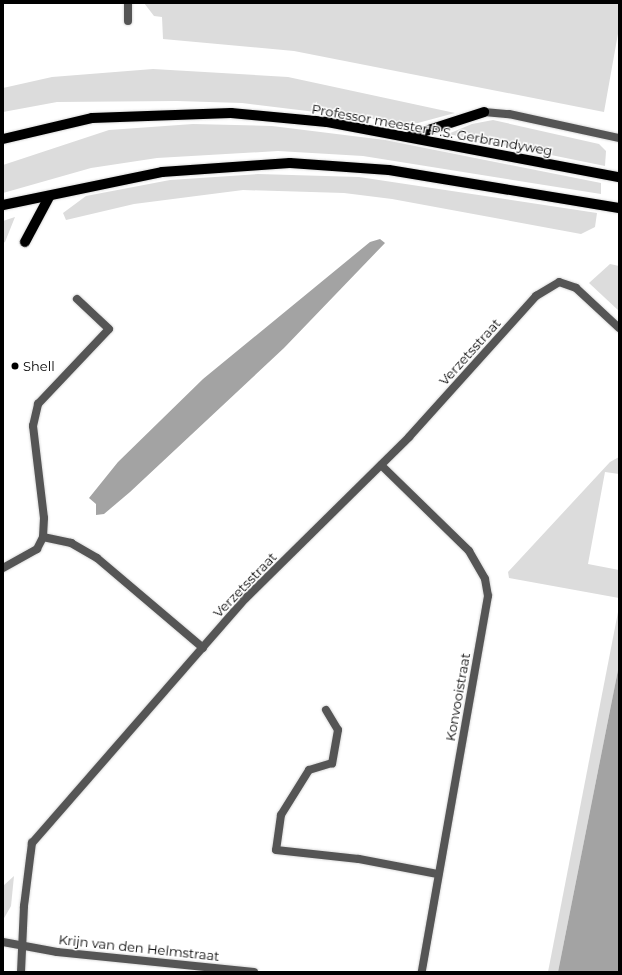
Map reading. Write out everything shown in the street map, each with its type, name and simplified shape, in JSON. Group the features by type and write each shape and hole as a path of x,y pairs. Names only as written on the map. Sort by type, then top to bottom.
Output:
{"main road":[{"path":"407,136 484,112"},
{"name":"Professor meester P.S. Gerbrandyweg","path":"3,138 92,118 224,113 327,122 619,177"},
{"path":"3,205 49,197 162,172 290,163 389,170 619,208"},
{"path":"25,242 49,197"}],"street":[{"path":"128,3 128,21"},
{"name":"Professor meester P.S. Gerbrandyweg","path":"484,112 509,114 619,138"},
{"name":"Verzetsstraat","path":"21,972 22,946 32,843 246,598 381,465 536,296 559,282 576,288 619,328"},
{"path":"3,568 37,549 43,537 44,518 34,414 50,387 109,329 77,299"},
{"name":"Konvooistraat","path":"381,465 469,551 486,584 486,614 438,874 422,972"},
{"path":"43,537 71,544 97,558 203,648"},
{"path":"326,710 338,730 332,762 309,770 281,815 276,850 360,859 438,874"},
{"name":"Krijn van den Helmstraat","path":"3,942 22,946 254,972"}],"shaded area":[{"path":"144,3 619,3 619,28 604,112 294,51 163,39 162,17 154,16"},
{"path":"153,69 288,77 455,113 414,124 242,103 177,101 57,102 3,112 3,88 52,77"},
{"path":"493,120 599,144 606,151 605,166 448,134 472,124"},
{"path":"193,124 272,126 385,140 601,183 601,194 363,156 278,151 157,158 91,168 3,193 3,165 109,130"},
{"path":"258,174 359,177 597,213 595,227 581,234 392,199 344,193 243,190 134,204 66,220 63,213 86,196 170,180"},
{"path":"15,217 5,242 3,243 3,221"},
{"path":"380,239 385,243 284,348 130,492 104,514 96,515 96,504 89,498 118,462 203,379 370,242"},
{"path":"610,264 619,266 619,311 589,283"},
{"path":"619,457 619,474 605,472 588,564 619,570 619,598 509,578 508,572 610,462"},
{"path":"619,607 619,665 558,972 548,972"},
{"path":"619,665 619,972 558,972"},
{"path":"14,876 11,906 3,920 3,886"}],"place":[{"name":"Shell","path":"15,366"}]}
